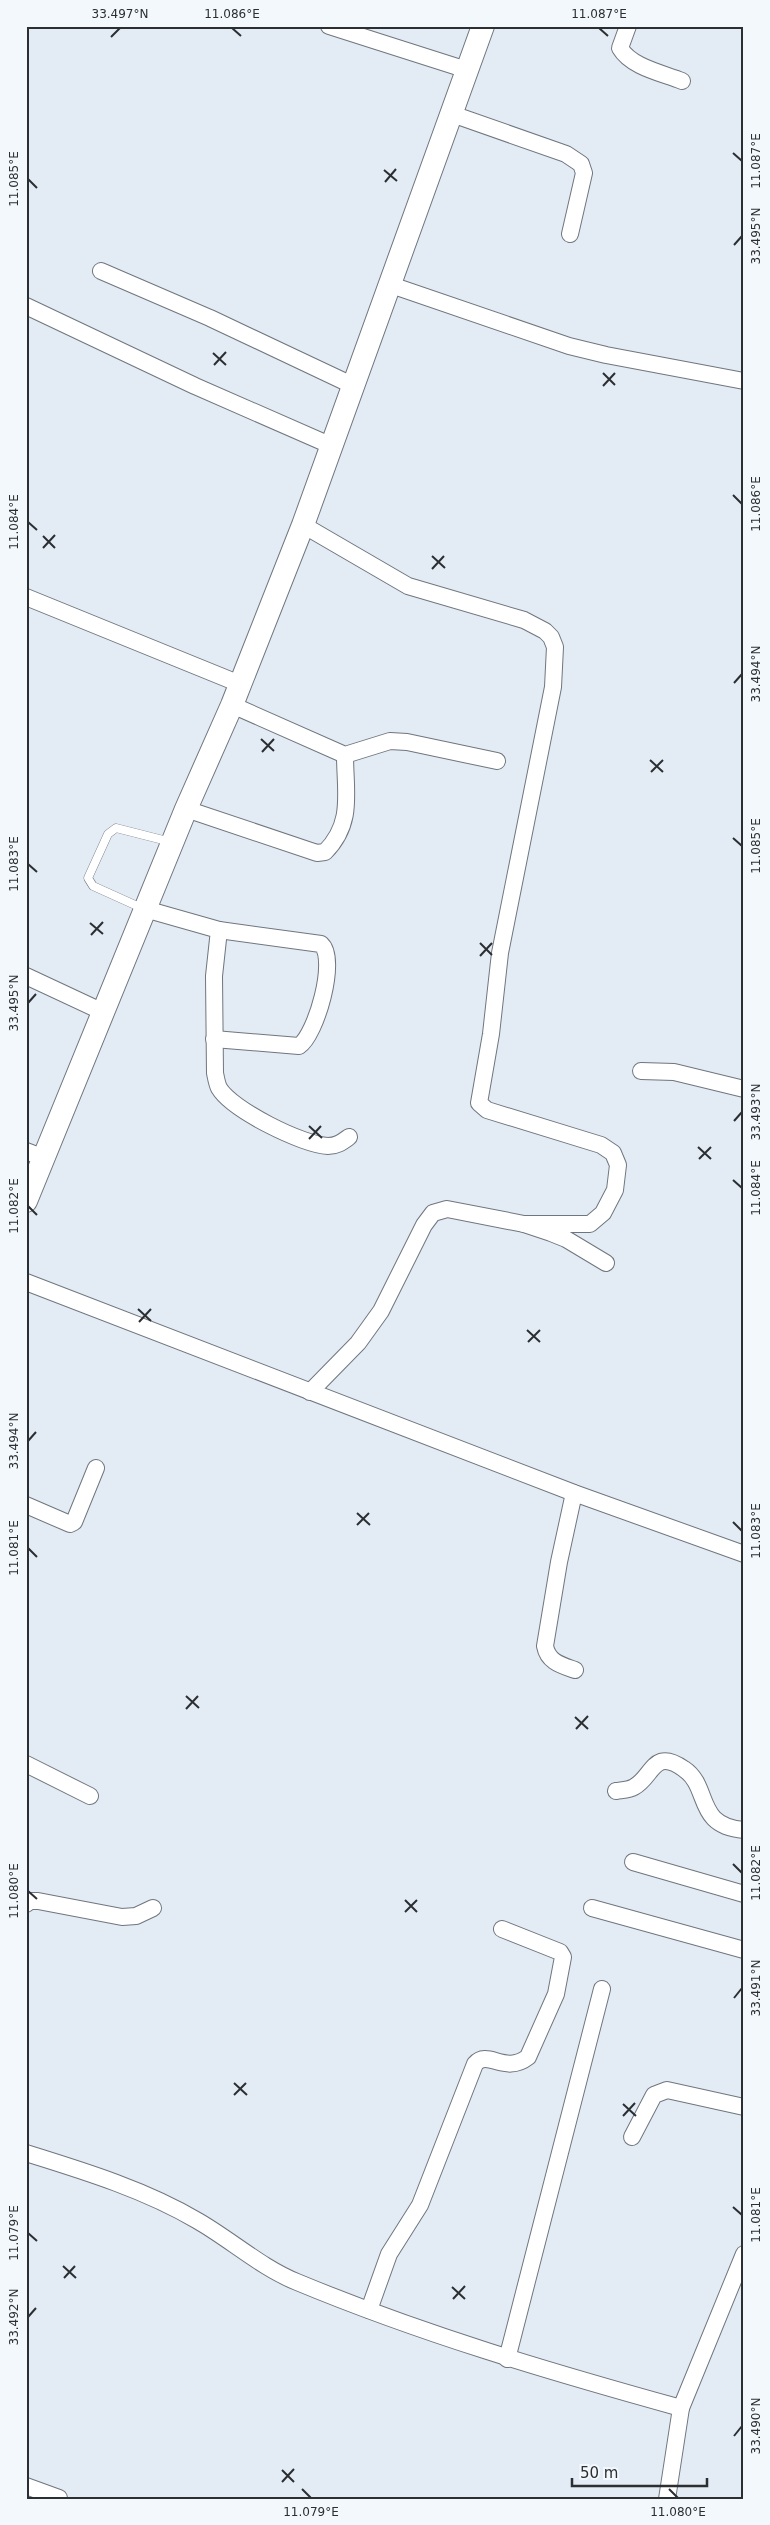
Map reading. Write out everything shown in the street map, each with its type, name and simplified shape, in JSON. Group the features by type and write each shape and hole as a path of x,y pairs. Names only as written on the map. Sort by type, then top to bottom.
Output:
{"main road":[{"path":"26,1201 35,1154 103,1012 186,809 232,705 303,525 483,26"}],"street":[{"path":"329,26 467,70"},
{"path":"628,26 620,48 624,54 631,60 682,80"},
{"path":"452,114 566,154 581,164 584,173 570,234"},
{"path":"101,271 210,318 354,386"},
{"path":"391,285 569,346 606,355 744,381"},
{"path":"26,306 194,386 332,446"},
{"path":"303,525 408,586 524,620 552,637 556,647 554,687 500,953 491,1034 479,1102 487,1110 601,1145 613,1153 618,1165 615,1190 603,1213 590,1224 524,1224"},
{"path":"26,597 240,684"},
{"path":"232,705 345,754 390,741 407,742 496,761"},
{"path":"186,809 317,853 325,852 344,824 346,813 345,754"},
{"path":"145,909 219,930 322,944 327,952 326,987 308,1039 299,1046 214,1039"},
{"path":"219,930 214,976 214,1074 219,1088 227,1098 257,1120 316,1144 338,1144 349,1137"},
{"path":"26,976 103,1012"},
{"path":"641,1071 674,1072 744,1090"},
{"path":"310,1392 358,1343 381,1311 424,1225 433,1214 447,1209 524,1224 566,1239 606,1263"},
{"path":"26,1282 574,1493 744,1554"},
{"path":"26,1505 62,1522 70,1524 74,1522 96,1468"},
{"path":"574,1493 545,1646 546,1653 553,1661 574,1670"},
{"path":"616,1790 633,1788 657,1764 665,1762 673,1764 681,1767 696,1779 704,1806 712,1816 723,1825 744,1830"},
{"path":"26,1764 90,1796"},
{"path":"633,1862 744,1894"},
{"path":"26,1904 30,1901 38,1901 122,1917 136,1916 153,1908"},
{"path":"592,1908 744,1950"},
{"path":"369,2310 389,2254 420,2205 474,2064 486,2058 506,2065 519,2064 528,2057 556,1994 563,1957 560,1952 502,1929"},
{"path":"507,2359 602,1989"},
{"path":"632,2137 654,2095 659,2091 667,2090 744,2107"},
{"path":"26,2153 125,2187 164,2204 197,2220 295,2281 369,2310 507,2359 681,2408"},
{"path":"667,2499 681,2408 744,2254"},
{"path":"26,2486 59,2498"}],"lane":[{"path":"145,909 93,886 88,878 108,834 116,828 173,842"}]}
